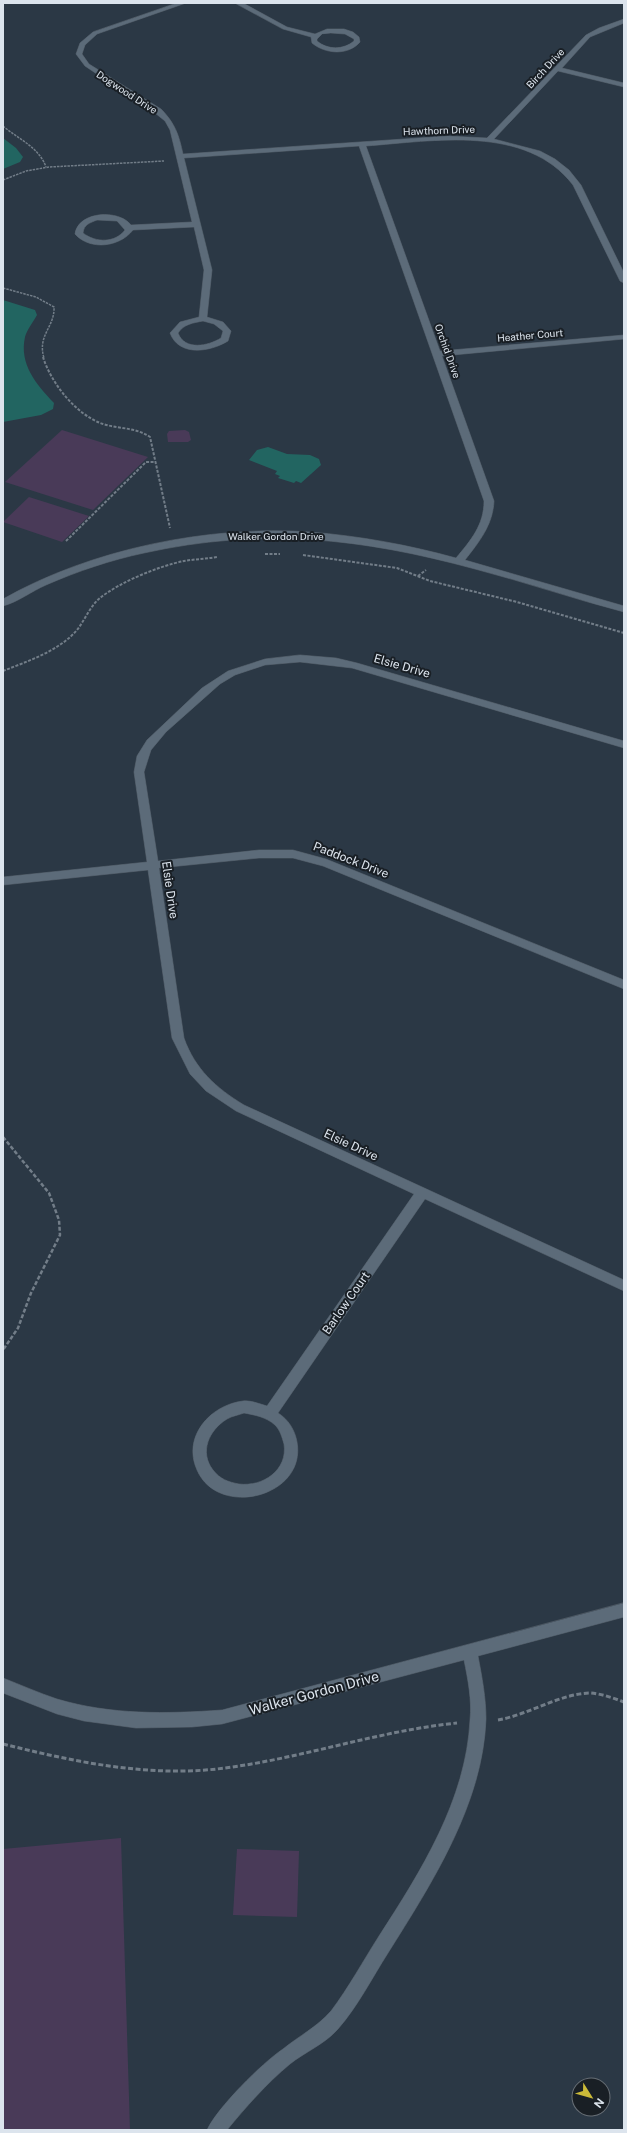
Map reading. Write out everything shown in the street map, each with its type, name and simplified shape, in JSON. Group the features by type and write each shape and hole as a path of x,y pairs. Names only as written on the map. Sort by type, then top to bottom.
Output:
{"street":[{"name":"Dogwood Drive","path":"183,3 99,31 86,39 79,51 81,58 87,65 163,115 174,130 209,274 203,319"},
{"path":"238,3 282,26 316,36 327,31 351,33 358,40 354,45 348,48 331,49 315,44 314,40 316,36"},
{"name":"Birch Drive","path":"489,140 591,34 624,21"},
{"path":"558,69 624,84"},
{"name":"Hawthorn Drive","path":"182,158 448,138 489,140 533,151 548,158 566,170 577,184 624,281"},
{"name":"Orchid Drive","path":"362,144 489,501 488,514 484,528 459,561"},
{"path":"101,218 120,220 126,223 128,228 128,233 123,237 106,242 87,240 78,232 84,223 101,218"},
{"path":"128,228 197,224"},
{"path":"203,319 213,320 224,326 227,331 225,339 214,345 199,348 184,345 175,338 174,333 180,325 192,320 203,319"},
{"name":"Heather Court","path":"437,354 624,337"},
{"name":"Walker Gordon Drive","path":"3,603 68,572 118,556 203,538 306,535 359,540 459,561 624,609"},
{"name":"Elsie Drive","path":"624,745 345,663 299,658 262,663 234,673 209,687 159,733 145,752 140,764 140,776 178,1038 187,1060 196,1074 216,1093 232,1103 624,1286"},
{"name":"Paddock Drive","path":"3,881 153,864 270,853 310,858 624,985"},
{"name":"Barlow Court","path":"270,1413 422,1193"},
{"path":"244,1407 270,1413 283,1424 291,1438 292,1454 286,1470 265,1487 247,1491 228,1488 213,1480 202,1467 198,1451 202,1435 211,1421 227,1411 244,1407"},
{"name":"Walker Gordon Drive","path":"3,1686 57,1707 88,1715 121,1720 155,1722 188,1721 222,1717 624,1610"},
{"path":"216,2130 256,2083 284,2058 331,2024 402,1917 443,1844 472,1766 478,1721 477,1686 470,1651"}],"path":[{"path":"3,126 39,154 45,161 46,167"},
{"path":"3,180 26,171 46,167 182,158"},
{"path":"3,288 36,298 54,307 55,315 45,330 41,343 44,362 58,387 89,419 107,425 140,432 150,437 169,527 184,561"},
{"path":"66,541 146,462 156,462"},
{"path":"259,554 287,554"},
{"path":"300,554 397,568 430,581 510,600 624,633"},
{"path":"3,671 37,657 74,634 92,606 100,598 112,590 184,561 221,556"},
{"path":"3,1137 15,1153 35,1172 50,1194 59,1213 60,1228 60,1235 31,1293 18,1328 3,1350"},
{"path":"3,1744 61,1758 130,1768 167,1771 197,1771 254,1763 389,1731 431,1724 511,1719 582,1694 606,1695 624,1702"}],"shaded area":[{"path":"3,138 16,148 23,157 20,162 3,169"},
{"path":"3,300 35,310 37,315 25,337 24,356 30,373 35,381 54,403 53,409 41,415 3,422"},
{"path":"62,430 148,457 93,510 5,482"},
{"path":"185,430 189,432 191,440 188,442 168,442 167,434 169,431"},
{"path":"268,447 287,454 310,455 319,459 321,465 301,483 296,481 294,483 278,478 280,476 275,474 277,471 249,460 257,450"},
{"path":"29,497 89,516 62,542 3,522"},
{"path":"121,1838 130,2130 3,2130 3,1849"},
{"path":"237,1849 299,1851 297,1917 233,1915"}]}
